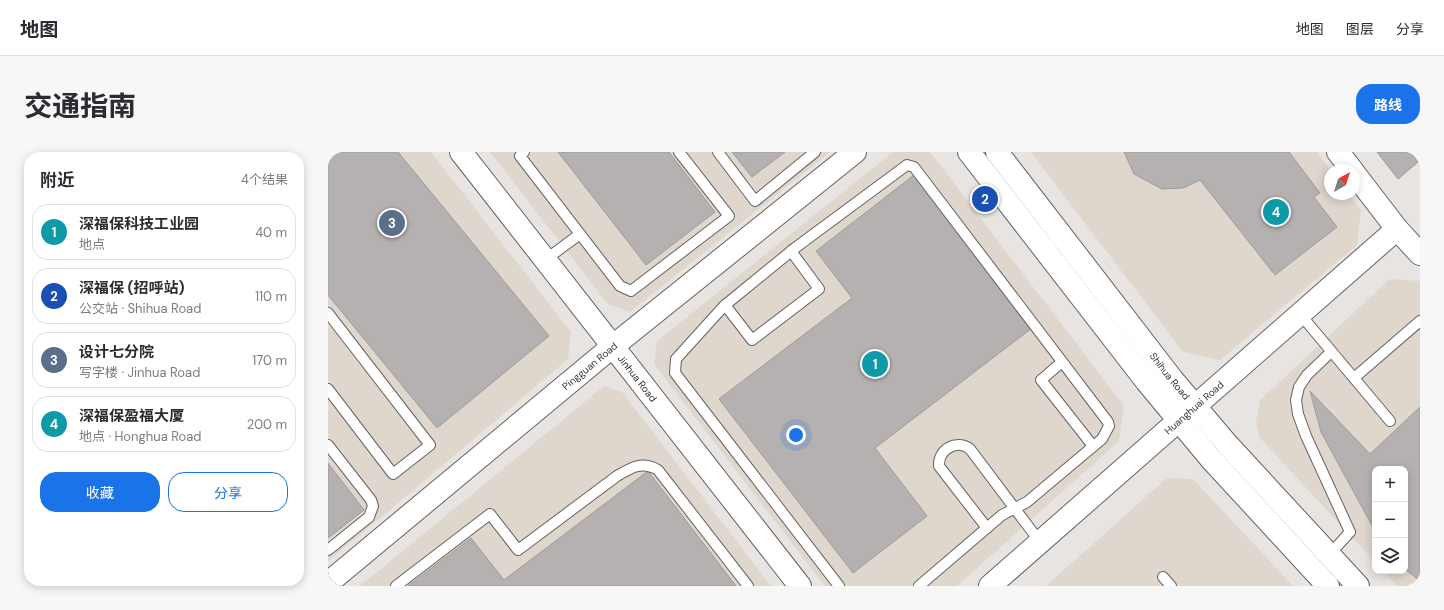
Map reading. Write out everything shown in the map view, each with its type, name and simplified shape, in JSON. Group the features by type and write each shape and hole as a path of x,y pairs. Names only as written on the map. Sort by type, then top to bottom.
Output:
{"street":[{"name":"Jinhua Road","path":"461,152 800,586"},
{"name":"Pingguan Road","path":"328,583 612,347 855,152"},
{"path":"969,152 1147,382 1211,459 1328,586"},
{"name":"Shihua Road","path":"997,152 1159,362 1195,406 1227,444 1358,586"},
{"path":"1338,152 1347,164"},
{"path":"1360,181 1396,229 1420,254"},
{"name":"Huanghuai Road","path":"990,586 1396,229"}],"lane":[{"path":"524,152 520,156 620,286 631,291 729,216 679,152"},
{"path":"718,152 755,201 815,152"},
{"path":"840,586 675,372 676,359 725,304 791,251 904,166 910,165 917,171 1108,422 1109,426 1105,435 1027,502 1002,515 919,586"},
{"path":"545,260 580,234"},
{"path":"725,304 752,340 820,289 791,251"},
{"path":"328,313 430,445 393,474 328,389"},
{"path":"1300,314 1330,352 1390,421"},
{"path":"1354,378 1420,321"},
{"path":"1329,555 1350,532 1306,436 1298,414 1296,400 1299,387 1307,375 1330,352"},
{"path":"1062,362 1041,380 1093,446"},
{"path":"987,528 939,466 939,460 947,448 960,444 965,445 970,449 1040,542"},
{"path":"328,445 371,500 373,506 369,517 328,550"},
{"path":"396,586 490,514 518,550 617,476 631,468 649,465 658,470 748,586"},
{"path":"1163,577 1171,586"}],"shaded area":[{"path":"328,152 431,152 571,332 568,359 328,561"},
{"path":"490,152 830,152 630,312 608,304"},
{"path":"893,152 930,152 1124,406 1119,441 957,586 825,586 654,364 657,341"},
{"path":"1031,152 1317,152 1326,164 1324,164 1324,200 1354,200 1361,210 1357,245 1220,360 1183,352"},
{"path":"1390,279 1420,281 1420,586 1397,586 1387,574 1408,574 1408,466 1372,466 1372,559 1260,438 1256,423 1260,400"},
{"path":"604,386 622,392 771,586 360,586"},
{"path":"1167,478 1193,479 1293,586 1046,586"}],"building":[{"path":"328,152 398,152 549,336 437,428 328,295"},
{"path":"558,152 669,152 715,212 646,265"},
{"path":"732,152 785,152 752,177"},
{"path":"1124,152 1289,152 1320,193 1314,197 1337,227 1275,275 1200,180 1183,188 1162,189 1134,174"},
{"path":"1377,152 1410,152 1418,162 1398,179"},
{"path":"914,175 1032,328 875,448 927,516 853,573 719,399 852,298 816,251"},
{"path":"1310,391 1370,454 1420,407 1420,581 1408,571 1408,466 1372,466 1372,526 1321,432"},
{"path":"328,463 364,510 328,538"},
{"path":"648,471 736,586 408,586 471,538 504,580"}],"place":[{"name":"深福保 (招呼站)","path":"985,199"},
{"name":"深福保盈福大厦","path":"1276,212"},
{"name":"设计七分院","path":"392,223"},
{"name":"深福保科技工业园","path":"875,364"}]}
